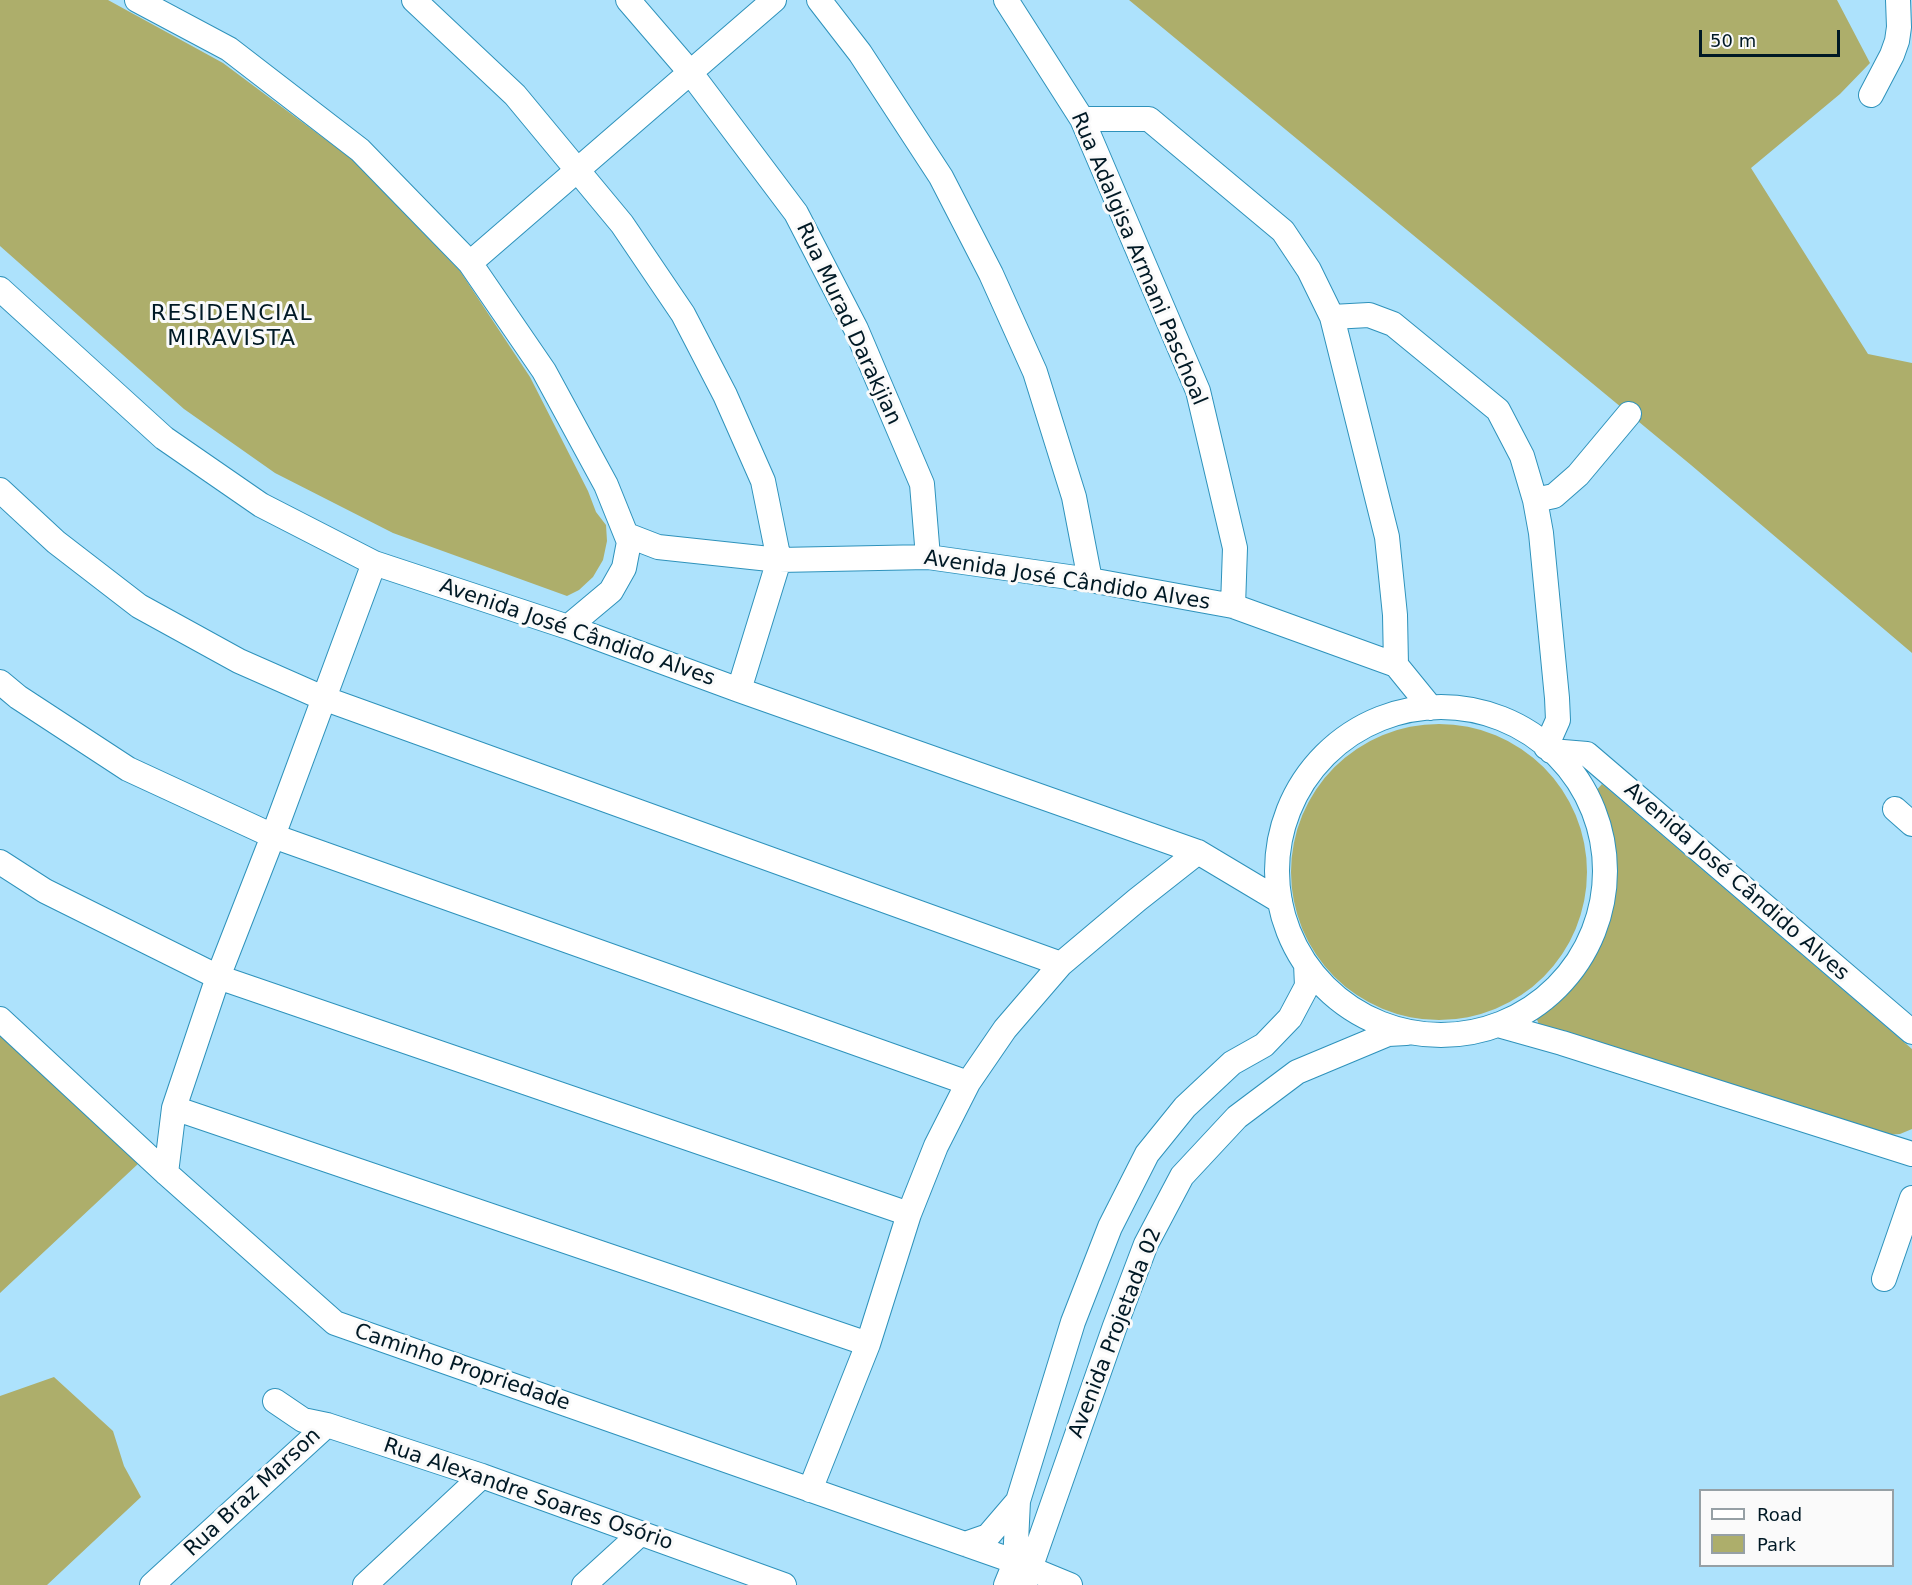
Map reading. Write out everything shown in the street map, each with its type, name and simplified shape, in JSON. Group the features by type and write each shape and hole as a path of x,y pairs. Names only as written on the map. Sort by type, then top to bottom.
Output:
{"street":[{"path":"136,0 229,49 360,150 470,263 544,371 606,485 629,542 624,568 611,591 568,627"},
{"path":"414,0 515,95 622,224 677,305 725,395 763,481 779,560 739,690"},
{"name":"Rua Murad Darakjian","path":"628,0 690,72 796,213 856,329 922,484 928,557"},
{"path":"470,263 774,0"},
{"path":"819,0 860,53 941,177 992,274 1035,372 1074,497 1090,580"},
{"name":"Rua Adalgisa Armani Paschoal","path":"1006,0 1082,119 1198,391 1234,548 1233,606"},
{"path":"1871,95 1897,41 1898,0"},
{"path":"1082,119 1149,119 1283,231 1309,270 1332,317 1387,537 1395,615 1396,665 1431,708"},
{"name":"Avenida José Cândido Alves","path":"0,290 164,438 261,505 374,563 568,627 739,690 1198,852 1280,901"},
{"path":"1332,317 1370,315 1393,324 1498,410 1522,456 1542,533 1558,720 1549,749"},
{"path":"1535,500 1554,496 1578,475 1629,414"},
{"path":"0,490 56,542 139,606 239,661 323,698 1061,964"},
{"name":"Avenida José Cândido Alves","path":"627,535 658,547 779,560 928,557 1090,580 1233,606 1396,665"},
{"path":"166,1173 174,1108 218,977 374,563"},
{"path":"0,682 18,697 128,769 273,836 968,1083"},
{"path":"1431,708 1458,708 1505,721 1549,749 1576,780 1588,800 1602,843 1604,866 1604,888 1600,911 1588,943 1570,972 1555,989 1538,1004 1519,1016 1498,1025 1477,1032 1433,1035 1411,1032 1380,1023 1352,1008 1327,988 1306,964 1294,944 1280,901 1277,879 1281,836 1287,815 1306,776 1320,759 1336,744 1373,722 1394,714 1431,708"},
{"name":"Avenida José Cândido Alves","path":"1549,749 1587,754 1912,1032"},
{"path":"810,1490 868,1344 909,1214 936,1146 968,1083 1005,1029 1061,964 1198,852"},
{"path":"0,862 45,891 218,977 909,1214"},
{"name":"Avenida Projetada 02","path":"965,1544 988,1536 1018,1500 1073,1322 1110,1227 1147,1154 1185,1107 1232,1063 1264,1045 1290,1018 1307,986 1306,964"},
{"name":"Caminho Propriedade","path":"0,1019 166,1173 335,1323 965,1544 1026,1576 1070,1585"},
{"path":"1498,1025 1585,1050 1912,1154"},
{"name":"Avenida Projetada 02","path":"1006,1585 1026,1576 1044,1534 1115,1326 1146,1244 1182,1176 1237,1117 1297,1072 1388,1034 1411,1032"},
{"path":"174,1108 868,1344"},
{"path":"1884,1279 1912,1198"},
{"name":"Rua Alexandre Soares Osório","path":"276,1401 303,1420 327,1425 482,1476 784,1585"},
{"name":"Rua Braz Marson","path":"152,1585 327,1425"},
{"path":"365,1585 482,1476"},
{"name":"Avenida Projetada 02","path":"1018,1500 1026,1576"},
{"path":"584,1585 640,1534"}],"green space":[{"path":"0,0 108,0 223,63 353,160 460,271 530,377 588,491 596,512 606,525 607,541 603,560 593,577 579,590 567,596 393,533 275,473 184,409 0,246"},
{"path":"1129,0 1837,0 1870,63 1840,94 1751,168 1868,354 1912,363 1912,653 1691,465"},
{"path":"1439,724 1468,727 1509,742 1533,758 1553,778 1569,802 1580,829 1587,872 1584,901 1569,942 1553,966 1533,986 1509,1002 1482,1013 1439,1020 1410,1017 1369,1002 1345,986 1325,966 1309,942 1298,915 1291,872 1294,843 1309,802 1325,778 1345,758 1369,742 1396,731"},
{"path":"1602,784 1912,1049 1912,1129 1900,1134 1886,1135 1540,1027 1536,1017 1580,974 1604,932 1610,910 1614,886 1614,861 1611,838 1595,792"},
{"path":"0,1034 139,1163 0,1293"},
{"path":"54,1377 113,1431 124,1466 141,1497 47,1585 0,1585 0,1396"}],"district":[{"name":"RESIDENCIAL MIRAVISTA","path":"232,326"}]}
